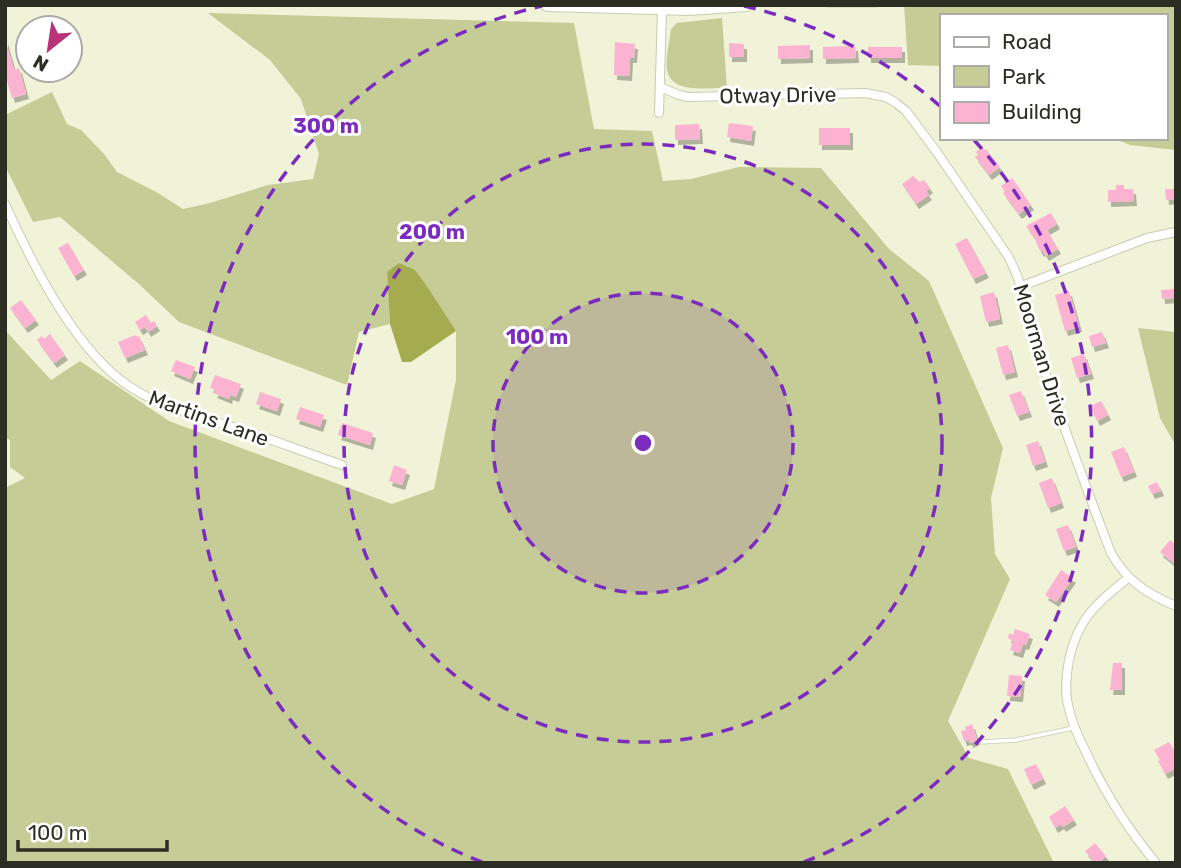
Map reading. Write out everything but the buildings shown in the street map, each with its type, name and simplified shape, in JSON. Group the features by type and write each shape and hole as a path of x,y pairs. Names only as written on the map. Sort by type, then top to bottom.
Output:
{"main road":[{"path":"547,5 662,8 746,5"}],"street":[{"path":"659,113 662,8"},
{"name":"Otway Drive","path":"660,87 688,97 865,93 896,103"},
{"name":"Moorman Drive","path":"896,103 906,111 950,172 1016,271 1032,333 1062,424 1111,553 1128,578 1176,606"},
{"name":"Martins Lane","path":"5,204 58,304 87,345 118,378 135,390 172,408 342,465"},
{"path":"1022,286 1147,238 1176,232"},
{"path":"1128,578 1093,609 1077,636 1071,652 1066,685 1075,727 1094,771 1115,810 1156,863"}],"lane":[{"path":"827,5 877,5"},
{"path":"982,742 1016,740 1075,727"}],"green space":[{"path":"904,5 1176,5 1176,150 1130,145 1118,140 1167,140 1167,14 940,14 940,66 908,65"},
{"path":"208,13 574,23 594,129 652,131 663,181 691,179 739,167 821,168 889,249 929,281 1003,448 991,498 995,554 1010,579 948,721 969,758 1008,769 1054,863 5,863 5,488 25,478 10,467 10,440 5,437 5,330 51,380 80,361 169,421 392,504 434,489 456,380 456,331 387,272 390,324 359,332 347,385 179,322 60,217 33,222 5,166 5,115 52,92 67,124 81,130 117,172 183,209 268,185 313,179 319,154 301,99 270,60"},
{"path":"722,18 727,88 691,88 675,83 667,69 671,29 677,23"},
{"path":"1138,328 1176,332 1176,446 1160,418"}],"shaded area":[{"path":"399,263 415,270 456,331 411,362 402,362 390,324 387,272"}]}
